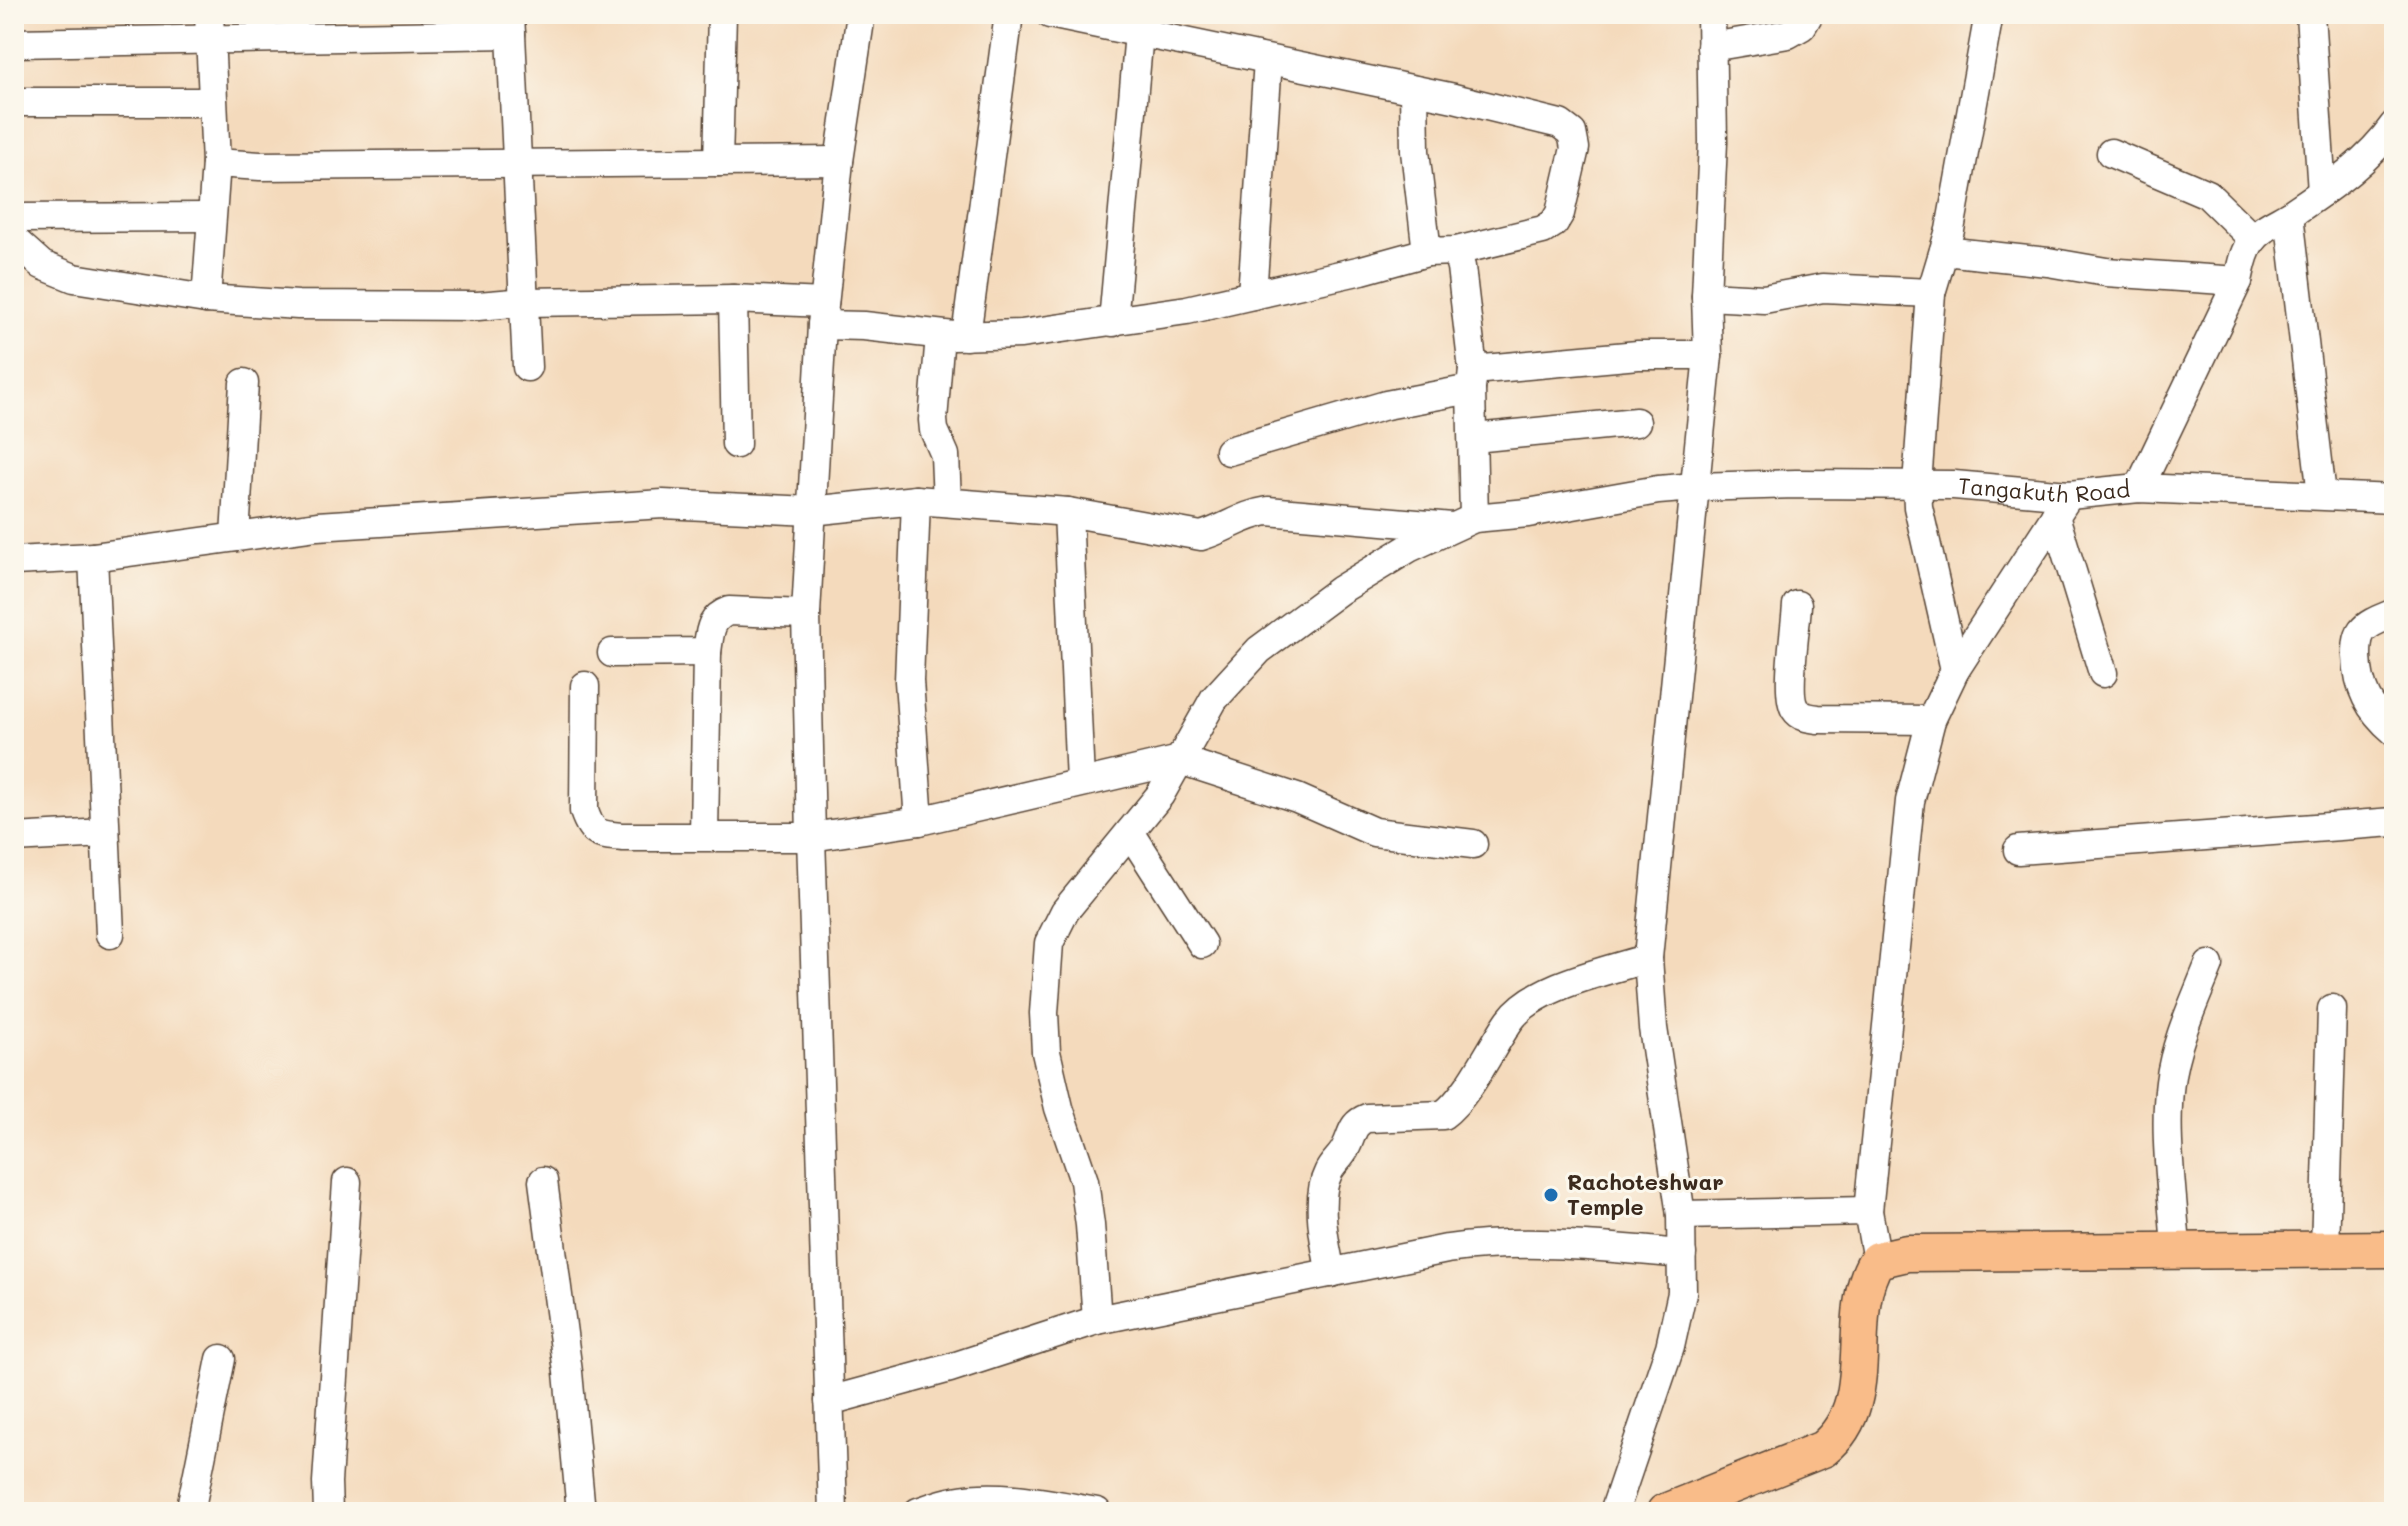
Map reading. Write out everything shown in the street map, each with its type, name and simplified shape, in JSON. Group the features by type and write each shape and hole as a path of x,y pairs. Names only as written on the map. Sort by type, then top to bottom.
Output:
{"main road":[{"path":"1665,1512 1823,1449 1837,1438 1847,1424 1855,1399 1865,1292 1869,1273 1877,1260 1907,1253 2394,1249"}],"street":[{"path":"718,162 722,14"},
{"path":"833,1512 806,614 823,314 839,161 861,14"},
{"path":"947,502 945,455 934,430 1009,14"},
{"path":"14,240 42,265 74,278 206,299 313,305 478,306 524,302 733,299 823,314 864,326 953,336 1021,334 1187,310 1427,252 1456,251 1543,230 1554,223 1560,213 1575,148 1572,133 1560,124 1414,90 1050,14"},
{"path":"1614,1512 1670,1347 1682,1293 1681,1215 1653,1028 1648,958 1708,355 1706,296 1713,142 1711,14"},
{"path":"1711,47 1788,34 1802,26 1809,14"},
{"path":"1955,670 1918,507 1917,484 1931,293 1944,251 1989,14"},
{"path":"2310,14 2322,192"},
{"path":"14,43 209,28 510,24 527,367"},
{"path":"206,299 216,163 209,28"},
{"path":"1113,322 1139,33"},
{"path":"1252,295 1268,60"},
{"path":"1414,90 1415,151 1427,252"},
{"path":"14,102 212,102"},
{"path":"2139,488 2238,281 2245,253 2253,239 2272,223 2322,192 2378,148 2394,125"},
{"path":"2111,153 2207,194 2253,239"},
{"path":"216,163 260,166 839,161"},
{"path":"2289,215 2322,495"},
{"path":"14,218 211,217"},
{"path":"1456,251 1461,267 1472,379 1474,438 1464,522"},
{"path":"1944,251 2048,262 2106,272 2238,281"},
{"path":"1706,296 1764,299 1823,288 1931,293"},
{"path":"733,299 736,444"},
{"path":"1229,451 1472,379 1638,355 1708,355"},
{"path":"235,537 244,383"},
{"path":"1474,438 1636,422"},
{"name":"Tangakuth Road","path":"1464,522 1658,490 1695,487 1954,485 2062,506 2139,488 2394,499"},
{"path":"916,500 909,681 919,821"},
{"path":"14,561 93,557 317,526 663,504 811,511 916,500 1068,512 1201,536 1220,531 1247,515 1268,511 1464,522"},
{"path":"1877,1260 1868,1211 1910,801 1931,720 1955,670 2062,506"},
{"path":"2062,506 2103,673"},
{"path":"1068,512 1080,782"},
{"path":"1097,1320 1084,1181 1059,1108 1049,1066 1044,1013 1049,943 1065,911 1160,795 1214,699 1259,650 1340,590 1409,548 1464,522"},
{"path":"93,557 110,934"},
{"path":"1797,605 1791,699 1795,710 1803,717 1931,720"},
{"path":"704,836 707,652 712,622 729,611 806,614"},
{"path":"2394,613 2372,622 2361,632 2357,645 2358,675 2365,698 2377,717 2394,731"},
{"path":"612,653 707,652"},
{"path":"585,686 584,811 589,826 601,835 811,837 919,821 1180,760 1297,798 1374,832 1473,844"},
{"path":"2018,850 2394,822"},
{"path":"1130,832 1202,944"},
{"path":"14,838 105,833"},
{"path":"1331,1273 1324,1244 1322,1192 1326,1175 1342,1155 1358,1121 1443,1115 1511,1019 1526,1004 1550,991 1648,958"},
{"path":"2176,1249 2168,1108 2170,1081 2176,1050 2209,965"},
{"path":"2325,1249 2332,1009"},
{"path":"543,1181 568,1372 581,1512"},
{"path":"328,1512 327,1482 347,1182"},
{"path":"1681,1215 1868,1211"},
{"path":"829,1401 950,1368 1097,1320 1486,1244 1564,1243 1682,1254"},
{"path":"190,1512 221,1359"},
{"path":"918,1512 954,1501 989,1498 1026,1506 1097,1512"}],"place":[{"name":"Rachoteshwar Temple","path":"1551,1195"}]}
